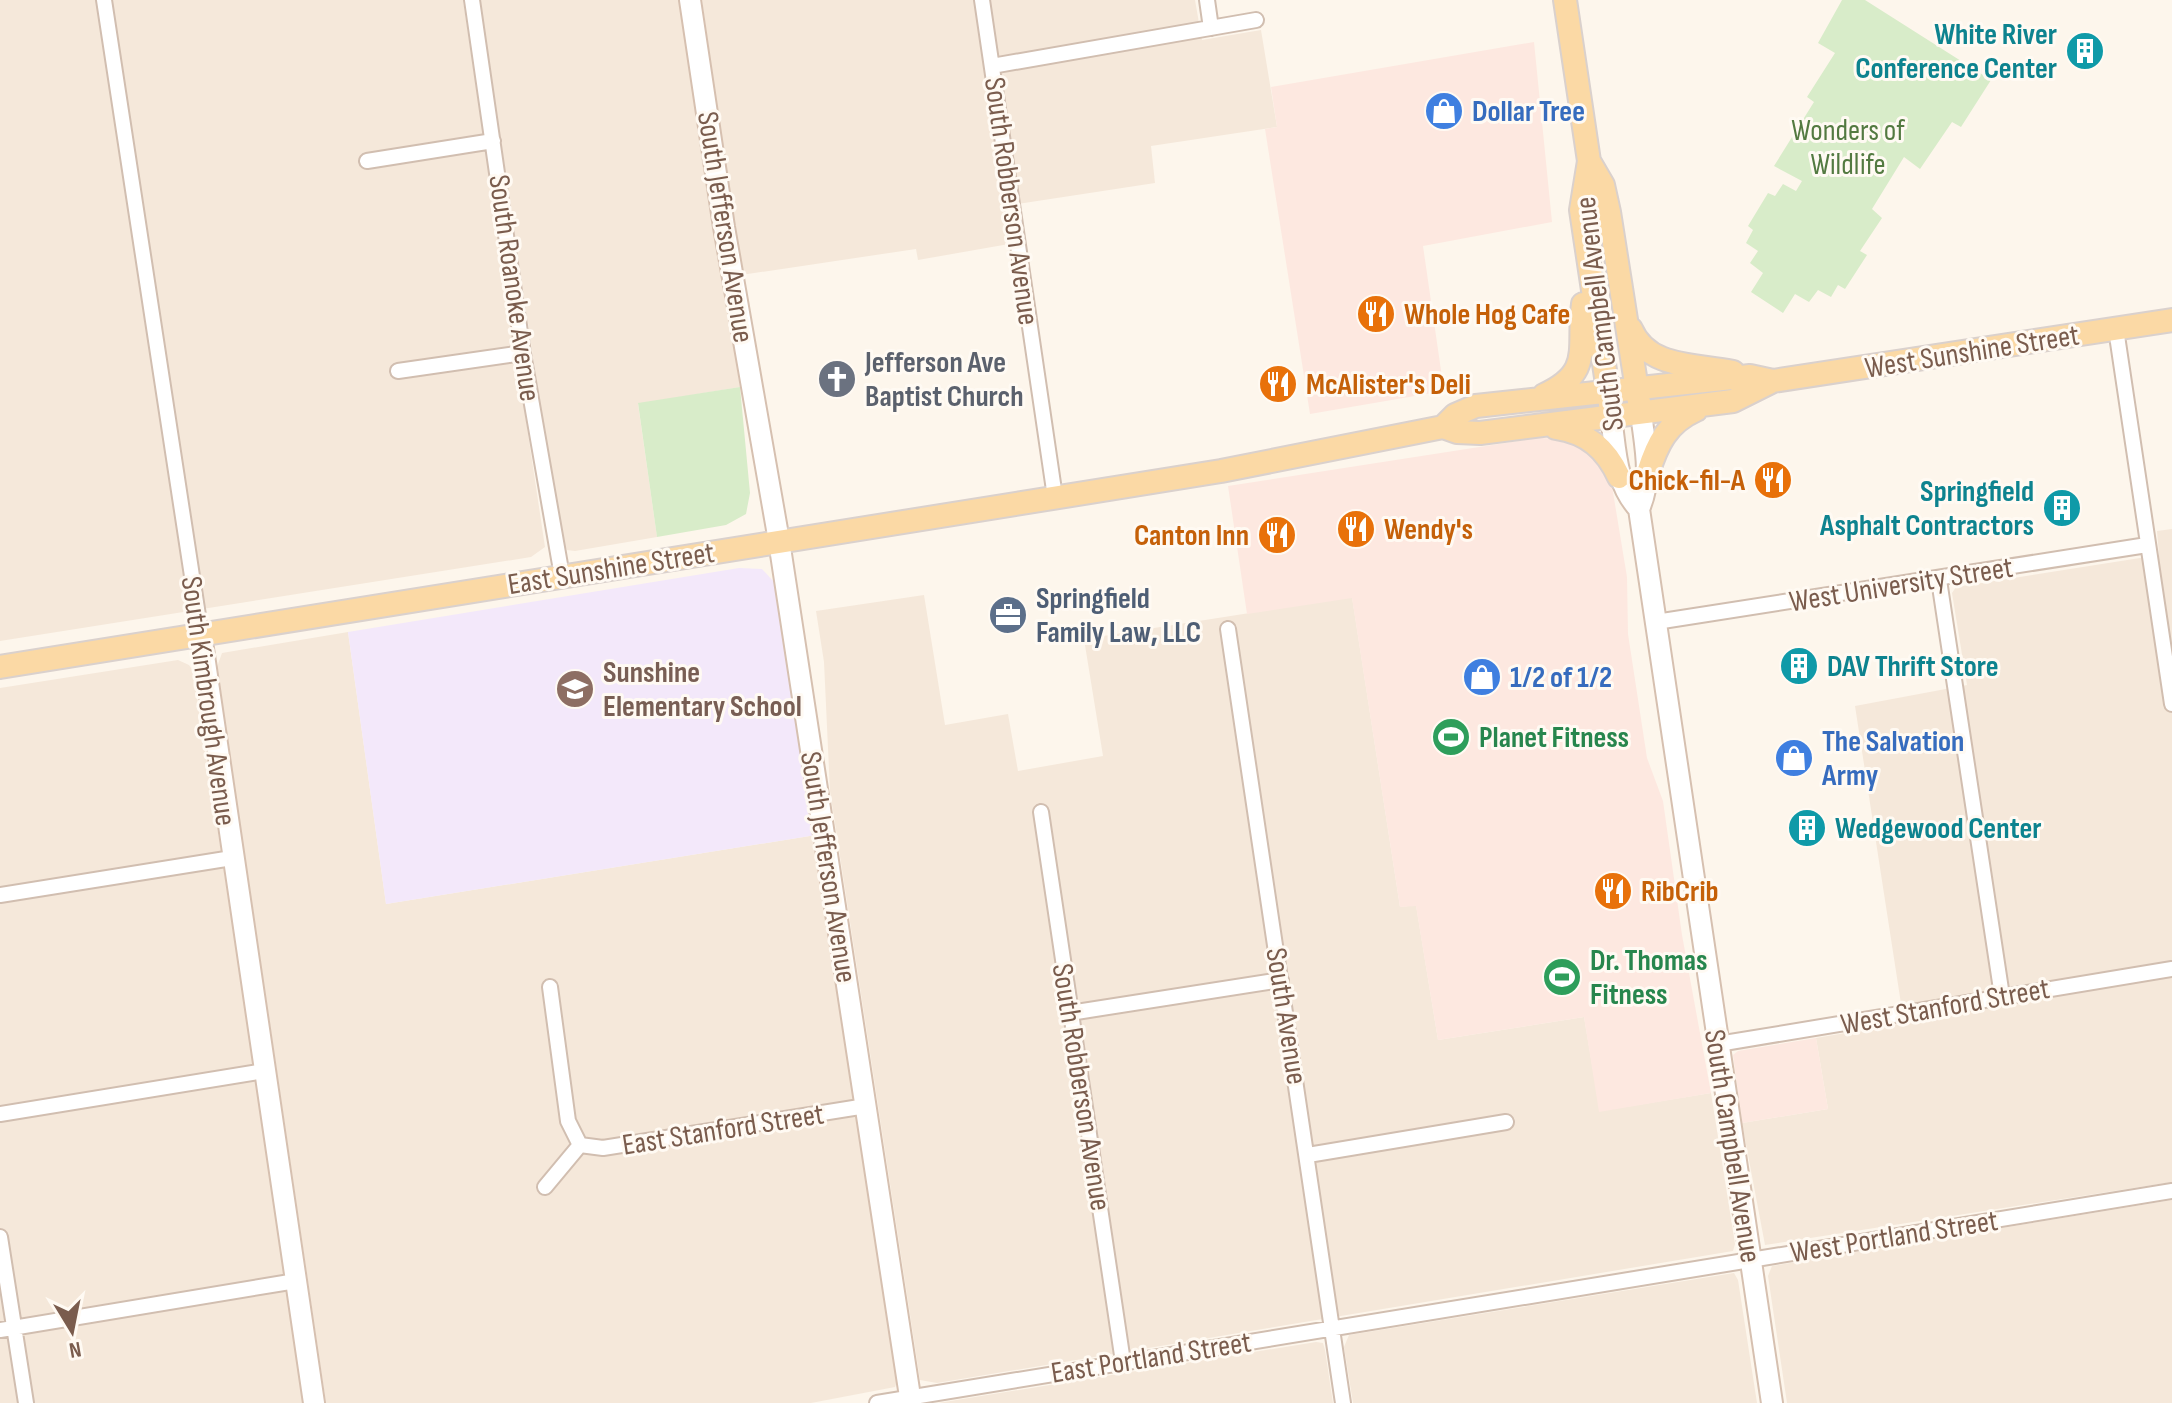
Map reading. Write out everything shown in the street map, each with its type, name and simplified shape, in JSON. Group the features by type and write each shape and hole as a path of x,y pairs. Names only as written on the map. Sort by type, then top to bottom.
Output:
{"main road":[{"name":"South Jefferson Avenue","path":"690,0 724,227 779,541 910,1400"},
{"name":"South Campbell Avenue","path":"1565,0 1589,161 1581,210 1589,276 1619,477 1626,494 1639,509 1772,1403"},
{"name":"South Campbell Avenue","path":"1589,161 1603,185 1641,413 1648,490 1639,509"},
{"path":"1535,399 1560,388 1577,369 1582,355 1582,308 1589,276"},
{"path":"1625,313 1637,341 1656,357 1750,376"},
{"name":"West Sunshine Street","path":"1221,471 1443,427 1457,432 1480,433 1709,404 1741,398 1773,381 2172,320"},
{"name":"West Sunshine Street","path":"1443,427 1455,415 1476,406 1750,376 1773,381"},
{"path":"1648,473 1665,432 1678,419 1709,404"},
{"path":"1539,425 1568,430 1594,442 1606,453 1619,477"},
{"name":"East Sunshine Street","path":"0,667 1221,471"},
{"name":"South Kimbrough Avenue","path":"201,635 314,1403"}],"street":[{"name":"South Kimbrough Avenue","path":"104,0 201,635"},
{"name":"South Roanoke Avenue","path":"472,0 523,353 562,576"},
{"name":"South Robberson Avenue","path":"982,0 1055,497"},
{"path":"1207,0 1211,28"},
{"path":"992,66 1256,20"},
{"path":"367,161 493,141"},
{"path":"2116,329 2147,545 2167,635 2172,704"},
{"path":"398,371 523,353"},
{"name":"West University Street","path":"1656,622 2147,545"},
{"path":"1939,580 2002,996"},
{"name":"South Avenue","path":"1228,629 1343,1403"},
{"name":"South Robberson Avenue","path":"1041,812 1123,1362"},
{"path":"0,895 232,858"},
{"name":"West Stanford Street","path":"1718,1044 2172,969"},
{"path":"1070,1013 1281,980"},
{"path":"545,1187 580,1145 568,1121 550,987"},
{"path":"0,1114 264,1071"},
{"name":"East Stanford Street","path":"580,1145 603,1148 866,1106"},
{"path":"1308,1155 1506,1122"},
{"name":"West Portland Street","path":"1331,1327 2172,1191"},
{"path":"0,1237 7,1329 26,1403"},
{"path":"7,1329 296,1281"},
{"name":"East Portland Street","path":"877,1403 910,1400 1331,1327"}],"shaded area":[{"path":"0,0 463,0 545,547 531,557 0,641"},
{"path":"480,0 679,0 740,387 638,404 657,537 575,551 567,550 560,538"},
{"path":"702,0 1195,0 1202,40 1261,30 1277,127 1151,146 1155,183 1005,206 1009,244 918,260 916,249 741,275"},
{"path":"1534,42 1552,222 1423,246 1444,391 1310,414 1265,129 1277,127 1271,87"},
{"path":"1538,438 1574,439 1609,468 1627,577 1628,634 1647,758 1663,801 1682,935 1711,1093 1599,1112 1584,1017 1438,1040 1416,906 1400,907 1352,598 1247,614 1228,486"},
{"path":"2172,529 2172,1182 1765,1245 1742,1123 1828,1109 1816,1038 1904,1023 1855,706 1967,685 1952,593 1956,587 2159,555 2157,531"},
{"name":"Sunshine Elementary School","path":"739,568 762,569 776,584 816,835 386,904 348,632"},
{"path":"924,595 945,725 1008,714 1018,771 1103,756 1084,639 1352,597 1400,907 1416,905 1438,1040 1584,1017 1600,1111 1711,1093 1735,1244 1733,1251 937,1383 920,1380 830,791 824,662 816,611"},
{"path":"348,632 386,904 816,835 897,1382 895,1387 811,1403 326,1403 217,667 222,653"},
{"path":"178,660 189,665 193,671 306,1403 0,1403 0,688"},
{"path":"1816,1038 1828,1109 1742,1123 1733,1055 1738,1051"},
{"path":"2172,1200 2172,1403 1787,1403 1768,1276 1772,1266"},
{"path":"1734,1273 1738,1280 1757,1403 1353,1403 1344,1347 1349,1335"},
{"path":"1323,1343 1325,1350 1333,1403 938,1403"}],"green space":[{"name":"Wonders of Wildlife","path":"1842,0 1865,0 1991,80 1961,127 1952,122 1920,169 1904,157 1872,209 1882,218 1860,251 1867,255 1845,289 1838,285 1831,297 1818,290 1809,302 1795,294 1783,313 1751,292 1763,273 1750,263 1758,251 1746,243 1753,230 1748,226 1768,193 1775,196 1783,184 1796,191 1802,181 1774,166 1814,102 1807,97 1835,53 1818,43"},
{"path":"740,387 750,493 746,514 726,525 657,537 638,403"}],"place":[{"name":"White River Conference Center","path":"2085,51"},
{"name":"Dollar Tree","path":"1444,111"},
{"name":"Whole Hog Cafe","path":"1376,314"},
{"name":"Jefferson Ave Baptist Church","path":"837,379"},
{"name":"McAlister's Deli","path":"1278,384"},
{"name":"Chick-fil-A","path":"1773,480"},
{"name":"Springfield Asphalt Contractors","path":"2062,508"},
{"name":"Wendy's","path":"1356,529"},
{"name":"Canton Inn","path":"1277,535"},
{"name":"Springfield Family Law, LLC","path":"1008,615"},
{"name":"DAV Thrift Store","path":"1799,666"},
{"name":"1/2 of 1/2","path":"1482,677"},
{"name":"Sunshine Elementary School","path":"575,689"},
{"name":"Planet Fitness","path":"1451,737"},
{"name":"The Salvation Army","path":"1794,758"},
{"name":"Wedgewood Center","path":"1807,828"},
{"name":"RibCrib","path":"1613,891"},
{"name":"Dr. Thomas Fitness","path":"1562,977"}]}
